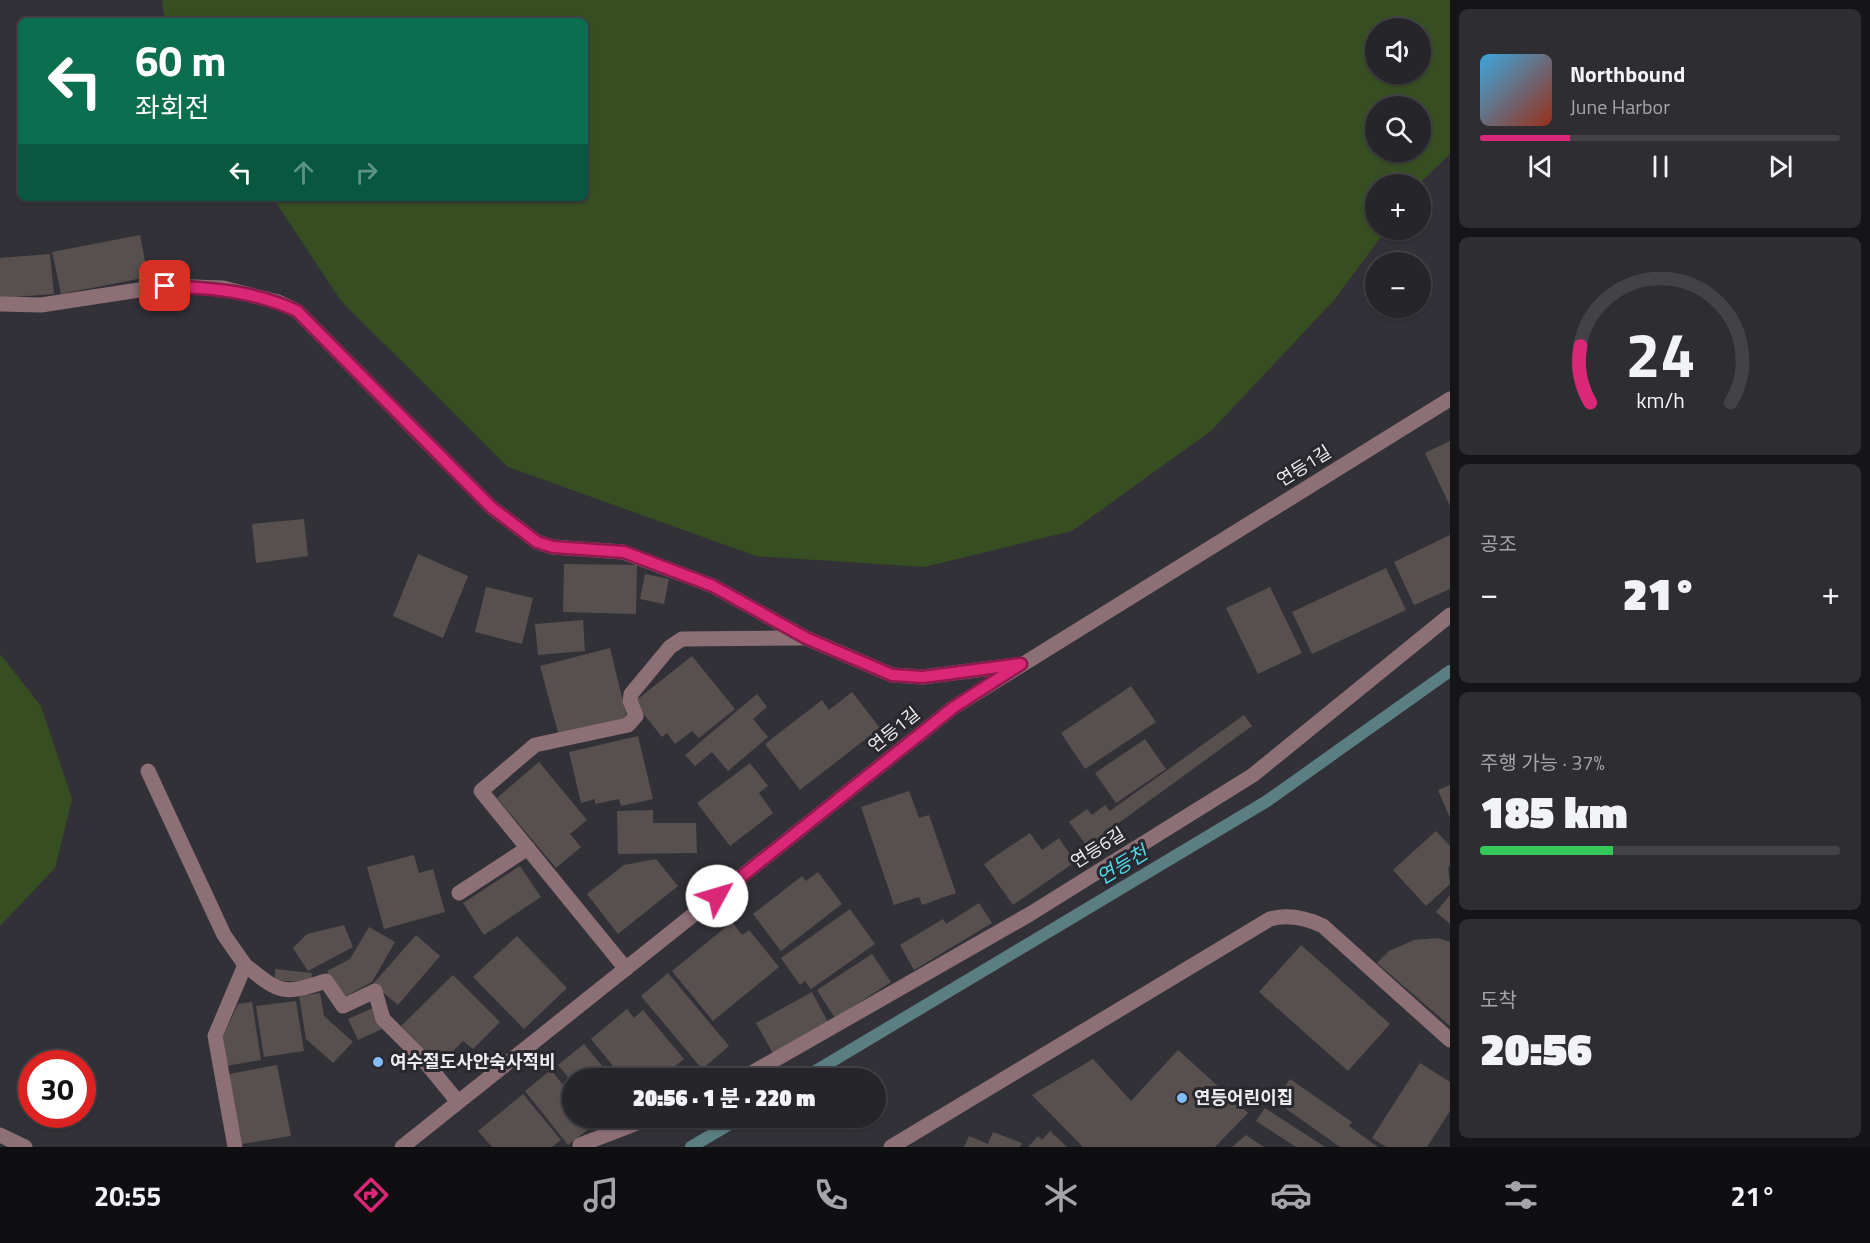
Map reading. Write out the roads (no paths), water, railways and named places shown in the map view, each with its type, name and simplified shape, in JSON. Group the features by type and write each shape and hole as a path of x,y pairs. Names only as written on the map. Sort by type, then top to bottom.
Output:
{"street":[{"path":"0,304 41,305 165,286 223,288 278,302 297,311 491,507 537,542 553,547 624,552 713,586 806,638 892,675 906,678 1021,664"},
{"name":"연등1길","path":"402,1147 954,707 1450,399"},
{"name":"연등6길","path":"760,1068 1030,914 1253,775 1450,615"},
{"path":"626,969 481,790 535,745 628,725 636,716 630,701 631,694 670,647 682,639 806,638"},
{"path":"148,771 224,935 245,965 269,984 293,992 326,981 343,1006 375,991 383,1019 422,1058 459,1102"},
{"path":"459,893 528,848"},
{"path":"891,1147 1270,919 1282,916 1310,920 1323,926 1450,1040"},
{"path":"235,1147 215,1036 245,965"},
{"path":"580,1145 624,1128"},
{"path":"0,1135 26,1147"}],"waterway":[{"name":"연등천","path":"821,1068 1267,801 1450,671"},
{"name":"연등천","path":"691,1147 723,1128"}],"place":[{"name":"여수절도사안숙사적비","path":"378,1062"},
{"name":"연등어린이집","path":"1182,1098"}]}
